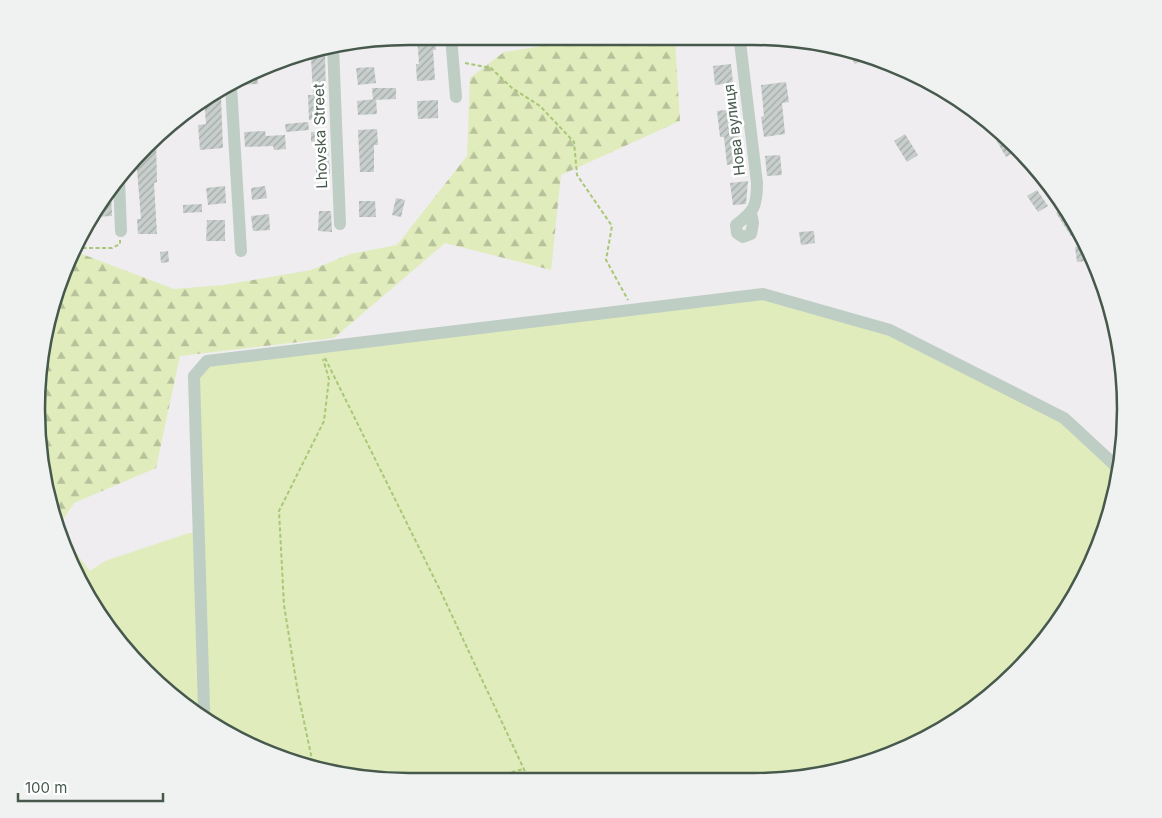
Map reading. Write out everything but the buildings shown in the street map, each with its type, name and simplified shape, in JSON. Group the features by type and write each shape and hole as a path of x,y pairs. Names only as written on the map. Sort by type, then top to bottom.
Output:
{"street":[{"path":"452,45 456,97"},
{"name":"Нова вулиця","path":"740,45 757,184 757,201 752,213"},
{"name":"Lhovska Street","path":"333,53 340,224"},
{"path":"231,92 241,251"},
{"path":"119,188 121,231"},
{"path":"204,710 194,376 206,361 763,294 890,330 1064,418 1113,463"}],"path":[{"path":"453,60 491,68 512,88 540,106 574,142 577,175 612,226 606,260 628,300 629,310"},
{"path":"83,248 112,248 120,244 121,231"},
{"path":"312,760 298,693 284,605 279,511 324,421 329,379 320,347"},
{"path":"320,347 440,590 526,773"},
{"path":"508,773 524,769"}],"green space":[{"path":"549,45 675,45 680,121 561,175 551,270 445,243 334,338 180,356 156,468 74,503 62,521 48,457 45,409 46,385 48,361 57,315 64,292 81,253 174,289 223,285 311,270 350,254 397,245 467,156 470,78 504,52"},
{"path":"763,298 888,334 1060,421 1112,469 1098,526 1079,570 1056,611 1027,649 993,683 955,712 914,735 870,754 847,761 801,770 753,773 409,773 361,770 315,761 292,754 248,735 204,710 196,378 207,365"},
{"path":"189,533 197,533 201,708 169,683 120,631 94,591 74,551 90,571 105,561"}]}
